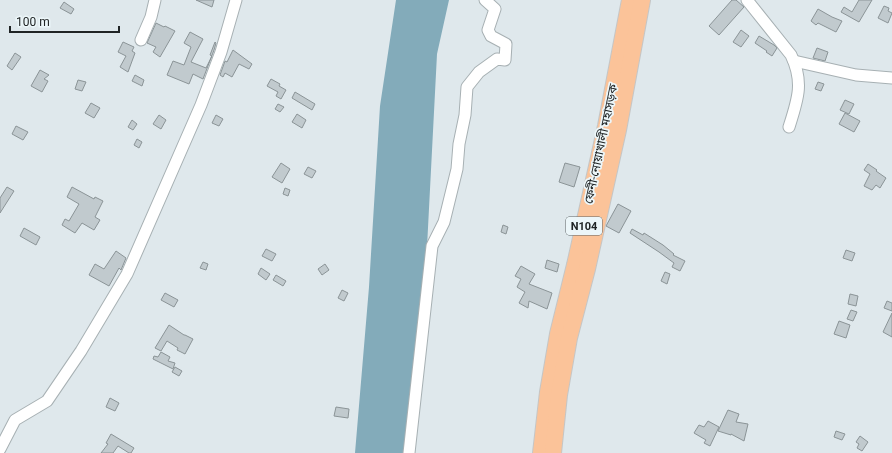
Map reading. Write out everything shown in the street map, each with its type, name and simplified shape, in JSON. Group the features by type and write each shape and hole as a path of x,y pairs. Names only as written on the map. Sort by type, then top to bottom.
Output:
{"highway":[{"name":"ফেনী-নোয়াখালী মহাসড়ক","path":"542,453 548,392 558,334 606,126 630,0"},
{"name":"ফেনী-নোয়াখালী মহাসড়ক","path":"553,453 559,395 569,338 587,270 618,130 642,0"}],"street":[{"path":"141,40 151,16 155,0"},
{"path":"0,449 15,420 47,401 81,351 127,274 201,105 220,52 236,0"},
{"path":"409,453 432,246 444,222 457,169 459,144 465,116 467,87 479,72 497,59 505,60 506,44 491,36 488,30 494,9 485,0"},
{"path":"747,0 791,54 794,61 799,86 795,108 789,127"},
{"path":"794,61 856,75 892,78"}],"water":[{"path":"396,0 449,0 437,54 427,247 405,453 355,453 369,287 380,106"}],"building":[{"path":"196,0 214,0 212,7"},
{"path":"732,0 736,0 744,7 719,35 709,26"},
{"path":"859,0 872,0 859,22 841,12 844,7 852,12"},
{"path":"64,2 74,9 71,14 60,8"},
{"path":"884,6 889,8 888,11 892,13 888,23 878,18"},
{"path":"818,9 842,21 836,32 818,23 816,25 811,21"},
{"path":"156,23 175,31 160,57 153,52 156,47 147,43"},
{"path":"741,30 749,36 741,47 733,42"},
{"path":"190,32 203,39 191,62 206,68 211,58 203,79 193,74 189,84 167,75 173,61 184,65 191,47 184,43"},
{"path":"759,36 777,48 772,56 755,43"},
{"path":"123,42 134,47 132,51 135,53 128,72 120,67 126,56 118,52"},
{"path":"215,42 216,43 212,56 210,55"},
{"path":"817,48 828,52 825,61 813,58"},
{"path":"233,50 252,64 249,69 239,64 232,77 225,73 223,77 220,75 225,61 227,62"},
{"path":"15,53 21,57 12,70 7,66"},
{"path":"40,70 49,75 44,79 48,81 42,92 31,86"},
{"path":"135,75 144,80 142,86 132,81"},
{"path":"271,79 280,84 279,86 286,90 281,99 276,96 278,92 267,86"},
{"path":"78,80 86,82 82,91 75,89"},
{"path":"818,82 824,84 821,91 815,89"},
{"path":"295,92 315,104 312,110 292,98"},
{"path":"845,100 854,104 849,114 840,110"},
{"path":"91,103 100,108 94,118 85,113"},
{"path":"278,104 284,107 280,112 275,109"},
{"path":"845,113 860,121 854,132 839,124"},
{"path":"297,114 306,120 302,128 292,122"},
{"path":"159,115 166,120 161,129 153,124"},
{"path":"216,115 223,119 219,126 212,123"},
{"path":"132,120 137,124 133,130 128,127"},
{"path":"16,126 28,132 23,140 12,134"},
{"path":"137,139 142,142 139,148 134,145"},
{"path":"281,163 290,169 282,183 272,177"},
{"path":"565,163 580,167 574,187 559,182"},
{"path":"868,164 886,178 880,188 876,185 872,190 864,186 870,174 864,170"},
{"path":"308,167 316,171 312,178 304,174"},
{"path":"7,187 14,191 0,213 0,198"},
{"path":"72,187 94,199 95,197 103,201 95,217 100,220 94,230 82,223 75,233 62,225 65,219 69,221 79,204 67,197"},
{"path":"285,188 290,190 288,196 283,194"},
{"path":"618,204 631,211 619,233 606,226"},
{"path":"503,225 508,227 506,234 501,232"},
{"path":"24,228 40,237 36,245 20,236"},
{"path":"632,229 643,235 644,233 663,245 674,254 673,255 685,261 680,271 672,267 674,263 630,233"},
{"path":"266,249 276,254 272,261 262,256"},
{"path":"846,250 855,253 852,261 843,258"},
{"path":"116,251 126,258 121,270 119,268 109,286 89,275 95,264 104,269"},
{"path":"547,260 559,264 557,272 545,268"},
{"path":"203,262 208,264 206,270 200,268"},
{"path":"325,264 329,270 322,275 318,269"},
{"path":"521,266 535,274 529,284 552,293 547,309 529,301 528,308 519,303 525,292 517,287 521,279 515,276"},
{"path":"261,268 270,274 266,280 258,274"},
{"path":"665,272 670,274 667,284 661,281"},
{"path":"276,275 286,281 283,286 273,280"},
{"path":"342,290 348,293 344,301 338,298"},
{"path":"165,293 178,300 174,307 161,300"},
{"path":"850,294 858,296 856,306 848,304"},
{"path":"887,301 892,303 892,311 884,308"},
{"path":"851,310 857,312 853,321 847,319"},
{"path":"892,313 892,337 883,332"},
{"path":"839,321 850,325 846,338 834,334"},
{"path":"169,325 193,339 185,354 177,350 178,348 167,341 161,351 155,348"},
{"path":"161,352 170,357 168,361 175,363 173,369 153,359 154,356 158,357"},
{"path":"175,367 182,371 179,376 172,372"},
{"path":"110,398 119,403 115,411 106,407"},
{"path":"336,407 349,409 348,418 334,416"},
{"path":"728,410 739,414 736,422 748,424 744,441 731,434 718,431"},
{"path":"708,421 719,427 710,446 704,443 706,440 694,433 699,425 704,427"},
{"path":"836,431 845,434 842,440 834,437"},
{"path":"111,434 134,448 131,453 118,446 113,453 101,453 108,444 106,443"},
{"path":"860,436 868,442 862,451 857,448 859,444 856,442"}]}
